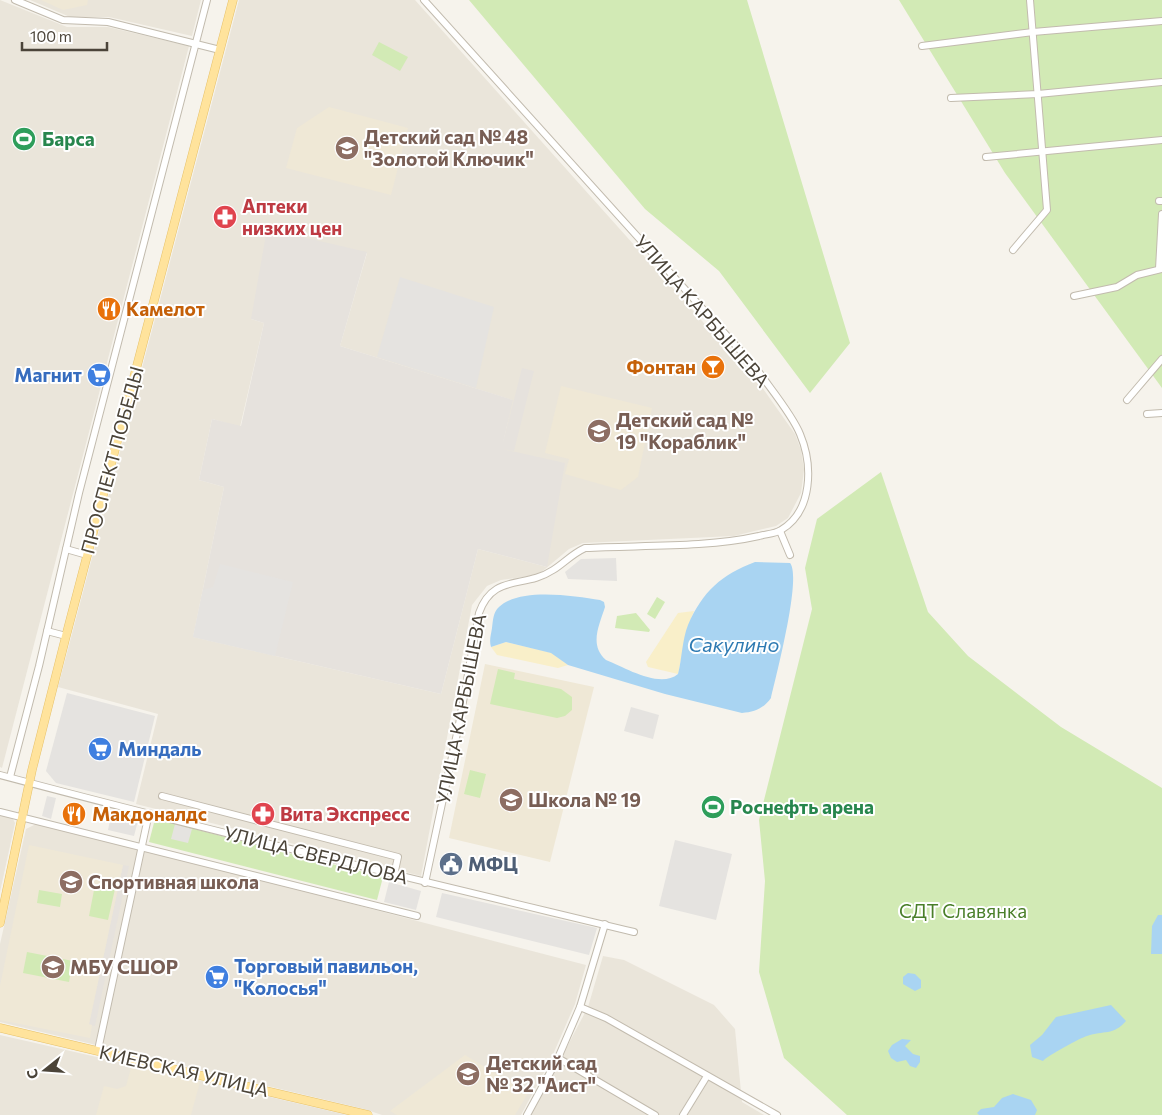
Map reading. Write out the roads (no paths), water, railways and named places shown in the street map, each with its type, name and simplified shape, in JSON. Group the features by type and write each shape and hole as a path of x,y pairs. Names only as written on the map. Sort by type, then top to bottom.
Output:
{"main road":[{"name":"ПРОСПЕКТ ПОБЕДЫ","path":"0,922 29,783 66,636 233,0"},
{"name":"КИЕВСКАЯ УЛИЦА","path":"0,1028 365,1114"}],"street":[{"path":"15,0 63,20 108,22 220,50"},
{"path":"10,777 66,549 207,0"},
{"name":"УЛИЦА КАРБЫШЕВА","path":"424,0 756,368 800,432 806,449 809,470 806,494 801,507 792,522 780,531 729,541 585,548 571,554 553,570 540,576 498,587 490,593 483,601 479,613 459,724 425,882"},
{"path":"1013,250 1047,210 1030,0"},
{"path":"922,46 1033,32 1162,21"},
{"path":"951,98 1038,94 1162,82"},
{"path":"986,157 1042,150 1162,140"},
{"path":"1074,296 1117,287 1137,275 1160,269 1162,214"},
{"path":"1126,400 1162,359"},
{"path":"1147,414 1162,413"},
{"path":"780,531 790,555"},
{"path":"66,549 87,555"},
{"path":"47,631 66,636"},
{"name":"УЛИЦА СВЕРДЛОВА","path":"0,775 394,875 634,932"},
{"path":"162,796 398,857 394,875"},
{"name":"УЛИЦА СВЕРДЛОВА","path":"0,812 417,916"},
{"path":"98,1050 149,813"},
{"path":"528,1115 558,1058 580,1007 604,924"},
{"path":"580,1007 606,1018 777,1115"},
{"path":"558,1058 655,1115"},
{"path":"682,1115 707,1076"}],"water":[{"name":"Сакулино","path":"755,562 790,563 793,572 793,587 787,628 771,698 762,707 751,712 742,713 665,694 568,665 551,653 506,642 491,647 490,638 494,614 499,607 508,601 520,597 548,594 600,600 604,602 605,607 598,628 597,642 601,654 606,660 643,676 662,679 671,678 678,674 686,631 700,603 714,586 723,579"},
{"path":"1158,915 1162,915 1162,954 1151,954 1152,926"},
{"path":"908,973 915,974 921,980 921,988 915,991 903,984 903,977"},
{"path":"1111,1005 1126,1021 1117,1029 1083,1037 1043,1061 1032,1057 1030,1045 1042,1035 1056,1017"},
{"path":"902,1039 911,1040 905,1046 913,1054 920,1056 920,1062 916,1068 910,1066 906,1060 897,1062 891,1058 888,1051 892,1045"},
{"path":"1013,1094 1031,1100 1037,1110 1035,1115 979,1115 977,1113 981,1109 994,1107 1002,1098"}],"place":[{"name":"Барса","path":"24,139"},
{"name":"Детский сад № 48 \"Золотой Ключик\"","path":"347,148"},
{"name":"Аптеки низких цен","path":"225,217"},
{"name":"Камелот","path":"109,309"},
{"name":"Фонтан","path":"713,367"},
{"name":"Магнит","path":"99,375"},
{"name":"Детский сад № 19 \"Кораблик\"","path":"599,431"},
{"name":"Миндаль","path":"100,749"},
{"name":"Школа № 19","path":"511,800"},
{"name":"Роснефть арена","path":"713,807"},
{"name":"Макдоналдс","path":"74,814"},
{"name":"Вита Экспресс","path":"263,814"},
{"name":"МФЦ","path":"451,864"},
{"name":"Спортивная школа","path":"71,882"},
{"name":"МБУ СШОР","path":"53,967"},
{"name":"Торговый павильон, \"Колосья\"","path":"217,977"},
{"name":"Детский сад № 32 \"Аист\"","path":"468,1074"}],"park label":[{"name":"СДТ Славянка","path":"963,911"}]}
